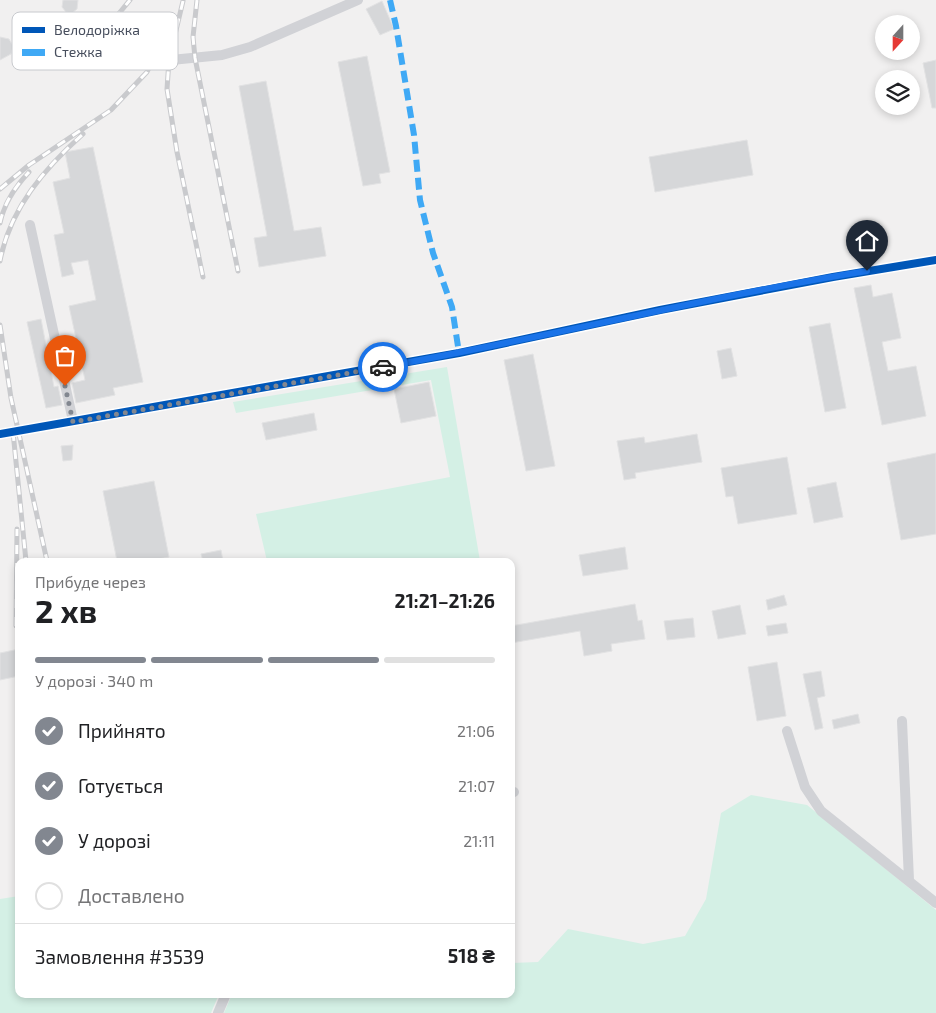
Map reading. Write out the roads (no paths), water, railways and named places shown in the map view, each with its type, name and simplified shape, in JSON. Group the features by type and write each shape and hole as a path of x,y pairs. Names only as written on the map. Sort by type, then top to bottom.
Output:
{"street":[{"path":"178,59 222,55 250,48 358,0"},
{"path":"30,225 73,422"},
{"path":"0,434 459,353 679,306 833,276 936,260"},
{"path":"902,721 909,880"},
{"path":"787,731 805,787 817,805 936,903"},
{"path":"218,1013 224,998"}],"railway":[{"path":"120,12 130,0"},
{"path":"197,0 193,37 195,58 238,271"},
{"path":"178,22 183,1"},
{"path":"0,189 29,165 111,110 148,70"},
{"path":"168,70 167,89 177,152 203,277"},
{"path":"0,261 12,224 31,190 55,161 83,134"},
{"path":"0,223 4,209 11,196 29,172"},
{"path":"0,325 11,398 46,558"},
{"path":"13,432 26,558"},
{"path":"17,529 17,558"}]}
